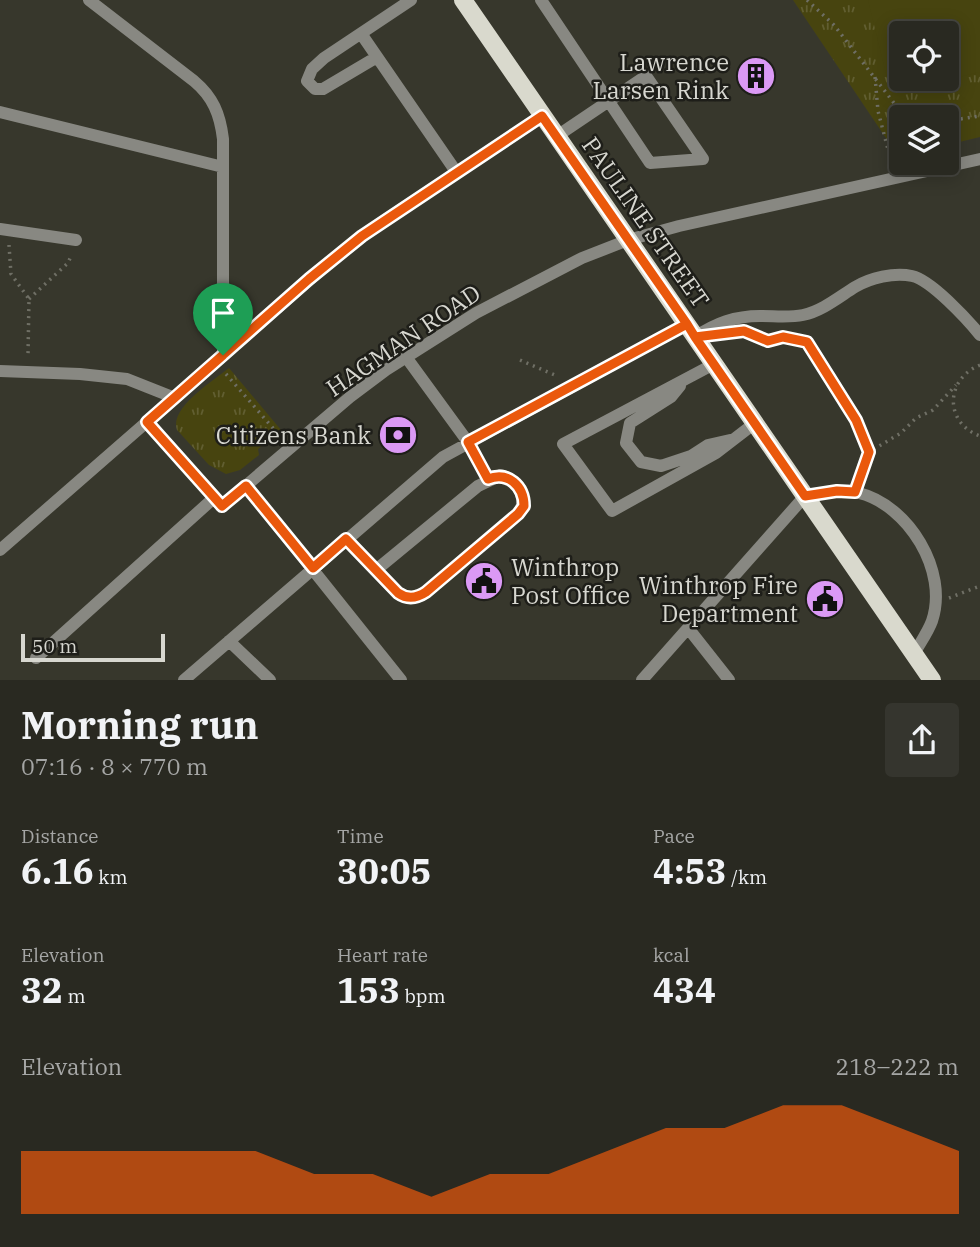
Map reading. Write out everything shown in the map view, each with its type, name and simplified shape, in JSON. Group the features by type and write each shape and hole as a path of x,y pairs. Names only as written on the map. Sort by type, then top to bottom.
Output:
{"main road":[{"name":"PAULINE STREET","path":"463,0 932,680"}],"street":[{"path":"89,0 194,81 208,94 220,119 223,167 223,355"},
{"path":"377,57 323,89 315,89 307,81 312,69 324,58 411,0"},
{"path":"541,1 608,101 650,163 703,159 646,76 608,101 557,136"},
{"path":"362,35 457,173"},
{"path":"0,112 223,167"},
{"path":"0,550 345,250 542,116"},
{"name":"HAGMAN ROAD","path":"36,658 218,502 246,486 356,393 406,357 476,313 533,282 582,258 628,240 679,226 980,159"},
{"path":"4,230 76,240"},
{"path":"184,680 426,470 468,442 691,331 735,318 805,315 827,305 858,285 897,274 913,276 923,281 964,315 980,335"},
{"path":"406,357 468,442 488,479"},
{"path":"714,364 563,444 612,511 716,453 755,423"},
{"path":"0,371 127,379 176,398"},
{"path":"684,380 671,397 630,423 626,443 641,462 661,466 691,456 708,445 732,440"},
{"path":"147,422 218,502"},
{"path":"346,539 376,570 402,596 416,597 426,592 518,514 524,506 521,493 508,477 501,475 488,479 376,570"},
{"path":"246,486 401,680"},
{"path":"642,680 805,496 837,491 873,497 911,527 930,566 934,604 932,619 914,654"},
{"path":"688,628 729,680"},
{"path":"229,641 270,680"}],"path":[{"path":"807,0 834,25 897,105"},
{"path":"875,77 878,111 894,178"},
{"path":"959,119 980,116"},
{"path":"4,230 11,274 29,299 28,356"},
{"path":"29,299 68,263 76,240"},
{"path":"744,331 768,341 783,337 807,342 856,420 869,452"},
{"path":"520,360 557,376"},
{"path":"855,492 869,452 901,433 916,418 933,410 967,371 980,365"},
{"path":"226,374 279,435"},
{"path":"956,385 954,402 959,422 971,433 980,436"},
{"path":"934,604 980,586"}],"green space":[{"path":"793,0 980,0 980,137 959,142 959,105 889,105 889,143"},
{"path":"868,0 980,0 980,72 959,77 959,21 889,21 889,83"},
{"path":"229,368 281,430 258,449 259,455 240,470 226,474 209,465 177,430 176,422 186,404"}],"place":[{"name":"Lawrence Larsen Rink","path":"756,76"},
{"name":"Citizens Bank","path":"398,435"},
{"name":"Winthrop Post Office","path":"484,581"},
{"name":"Winthrop Fire Department","path":"825,599"}],"route":[{"path":"223,355 147,422 222,506 246,486 313,568 346,539 406,598 426,592 524,506 521,493 512,480 501,475 488,479 468,442 687,324 695,337 805,496 837,491 855,492 869,452 856,420 807,342 783,337 768,341 744,331 695,337 691,331 687,324 542,116 362,236 223,355"}]}
